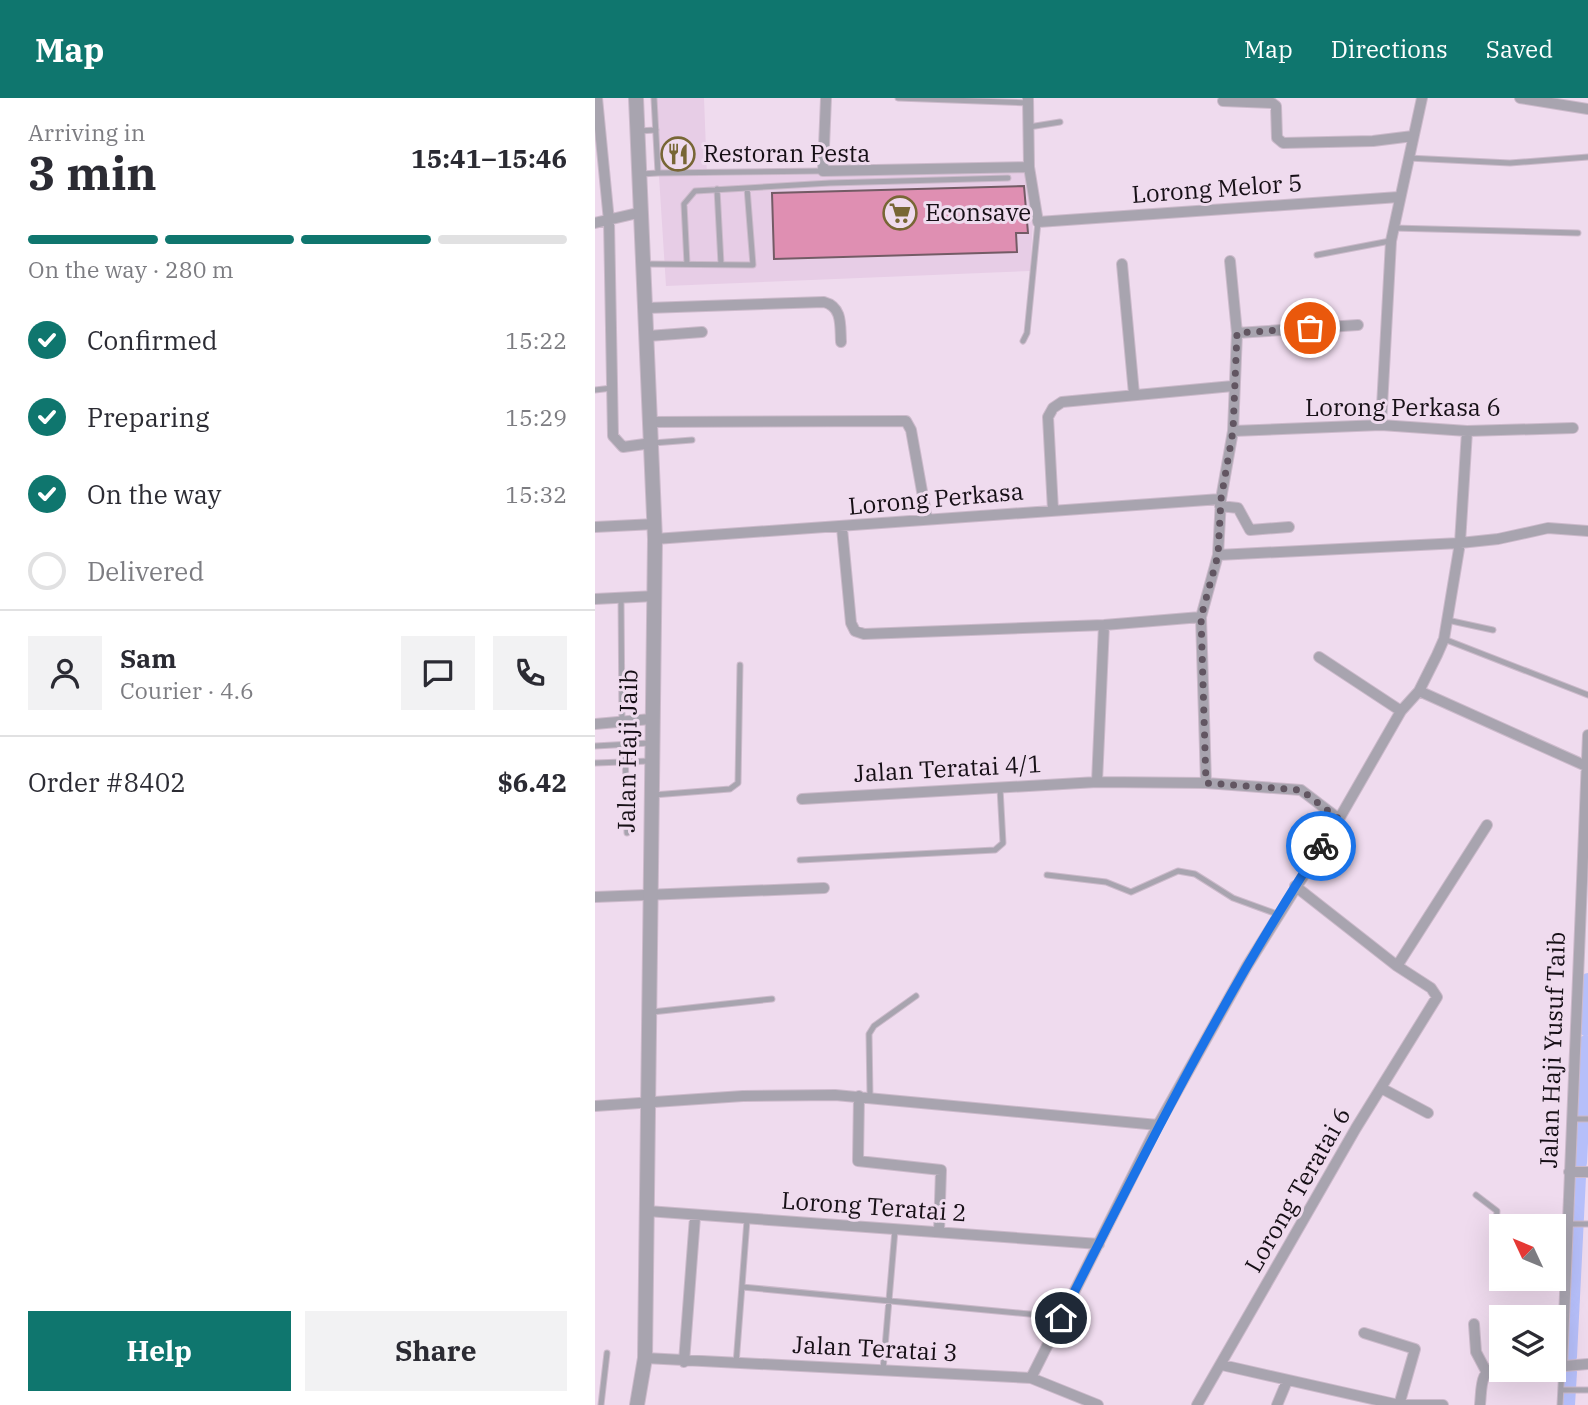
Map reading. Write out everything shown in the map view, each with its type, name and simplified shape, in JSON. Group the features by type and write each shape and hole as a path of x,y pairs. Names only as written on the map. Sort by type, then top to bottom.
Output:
{"street":[{"path":"597,98 609,220 613,436 623,447 652,443"},
{"name":"Jalan Haji Jaib","path":"636,98 655,531 650,743 645,1358 637,1405"},
{"path":"826,98 828,175 1029,167"},
{"path":"1381,425 1391,241 1422,98"},
{"path":"1520,98 1588,110"},
{"path":"1028,100 1029,167 1038,222"},
{"path":"1223,101 1272,103 1276,106 1277,138 1283,143 1373,141 1413,136"},
{"name":"Lorong Melor 5","path":"1038,222 1399,197"},
{"path":"595,223 642,212"},
{"path":"1206,783 1201,617 1218,555 1221,503 1233,431 1237,333 1230,261"},
{"path":"1122,264 1134,394"},
{"path":"647,308 824,302 832,304 839,312 841,342"},
{"path":"1237,333 1358,325"},
{"path":"647,336 702,332"},
{"path":"1053,510 1048,417 1053,408 1062,402 1233,386"},
{"path":"651,422 906,421 911,430 927,519"},
{"name":"Lorong Perkasa 6","path":"1233,431 1381,425 1467,430 1573,428"},
{"path":"1031,1378 1158,1125 1277,914 1339,819 1401,711 1419,691 1444,639 1460,543 1467,430"},
{"path":"1221,503 1238,508 1250,530 1289,527"},
{"name":"Lorong Perkasa","path":"595,527 655,531 842,528 1053,510 1221,503"},
{"path":"842,528 851,623 855,631 864,634 1104,625 1201,617"},
{"path":"1218,555 1460,543 1498,539 1548,528 1588,531"},
{"path":"595,599 655,596"},
{"path":"1097,782 1104,625"},
{"path":"1319,657 1401,711"},
{"path":"1419,691 1586,766"},
{"path":"595,724 651,719"},
{"name":"Jalan Haji Yusuf Taib","path":"1566,1272 1574,1224 1570,1172 1574,1119 1574,1035 1582,988 1588,734"},
{"name":"Jalan Teratai 4/1","path":"802,799 1097,782 1206,783 1301,790 1339,819"},
{"path":"1295,886 1397,966 1487,825"},
{"path":"595,897 824,888"},
{"name":"Lorong Teratai 6","path":"1197,1405 1381,1088 1437,997 1431,988 1397,966"},
{"path":"1574,1035 1588,1036"},
{"path":"1381,1088 1428,1113"},
{"path":"595,1106 743,1096 865,1096 1158,1125"},
{"path":"865,1096 858,1161 941,1170 939,1233"},
{"path":"1570,1172 1588,1172"},
{"name":"Lorong Teratai 2","path":"647,1211 695,1217 1099,1244"},
{"path":"684,1362 695,1217"},
{"path":"1474,1324 1476,1352 1486,1371 1479,1405"},
{"path":"1364,1333 1415,1349 1399,1405"},
{"name":"Jalan Teratai 3","path":"645,1358 1031,1378 1098,1405"},
{"path":"1222,1364 1399,1405 1443,1405"},
{"path":"1566,1366 1588,1364"},
{"path":"1277,1405 1287,1381"},
{"path":"1343,1405 1347,1394"}],"lane":[{"path":"654,98 658,173"},
{"path":"898,98 1028,100"},
{"path":"1029,127 1060,122"},
{"path":"638,131 656,130"},
{"path":"1408,158 1510,163 1588,157"},
{"path":"641,174 1008,178"},
{"path":"687,264 684,204 695,191 747,188 828,175"},
{"path":"645,264 753,265 747,188"},
{"path":"717,189 721,264"},
{"path":"1023,341 1027,333 1038,222"},
{"path":"1393,228 1578,233"},
{"path":"1317,255 1391,241"},
{"path":"595,390 612,388"},
{"path":"652,443 692,440"},
{"path":"621,597 622,722"},
{"path":"1447,620 1493,630"},
{"path":"1444,639 1588,695"},
{"path":"650,795 730,789 738,783 740,665"},
{"path":"595,746 650,743"},
{"path":"625,744 627,834"},
{"path":"595,764 650,761"},
{"path":"800,860 995,850 1003,843 1000,788"},
{"path":"1047,875 1106,882 1131,892 1163,875 1178,871 1195,874 1233,898 1277,914"},
{"path":"865,1096 869,1034 874,1026 916,996"},
{"path":"649,1013 772,999"},
{"path":"1574,1119 1586,1119"},
{"path":"1476,1195 1497,1211 1497,1214"},
{"path":"736,1364 747,1220"},
{"path":"1574,1224 1588,1224"},
{"path":"883,1370 895,1230"},
{"path":"742,1287 1061,1318"},
{"path":"601,1405 607,1353"},
{"path":"1560,1405 1563,1390 1561,1382"},
{"path":"1563,1390 1588,1390"}],"shaded area":[{"path":"654,98 704,98 707,176 1026,172 1033,223 1030,271 666,286"}],"building":[{"name":"Econsave","path":"1024,186 1028,233 1016,233 1017,252 774,259 772,193"}],"waterway":[{"path":"1586,1029 1588,980"},
{"path":"1580,1163 1586,1042"},
{"path":"1570,1357 1579,1177"},
{"path":"1568,1405 1570,1372"}],"way so far":[{"path":"1310,328 1237,333 1233,431 1221,499 1218,555 1201,617 1206,783 1301,790 1339,819 1321,846"}],"place":[{"name":"Restoran Pesta","path":"678,154"},
{"name":"Econsave","path":"900,213"}],"route":[{"path":"1061,1318 1158,1125 1273,920 1321,846"}]}
